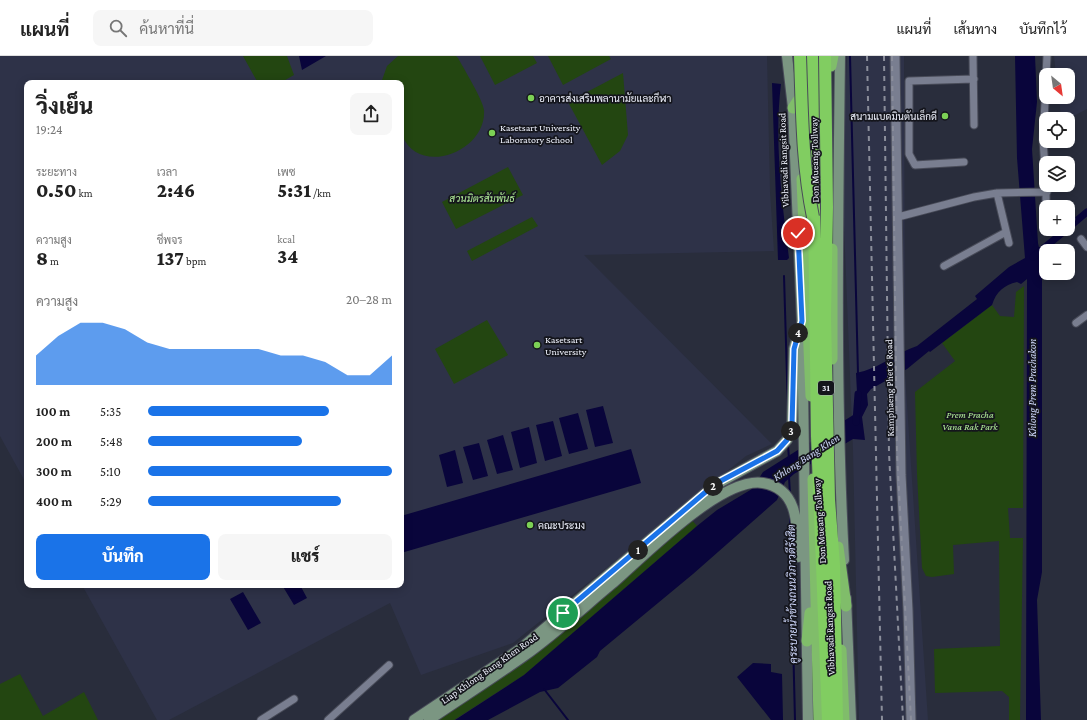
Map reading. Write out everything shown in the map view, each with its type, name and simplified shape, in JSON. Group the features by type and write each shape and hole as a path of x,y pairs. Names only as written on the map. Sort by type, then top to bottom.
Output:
{"highway":[{"path":"801,56 804,148 807,188 813,217"},
{"name":"Vibhavadi Rangsit Road","path":"801,56 801,159 808,470 814,563 819,720"},
{"name":"Don Mueang Tollway","path":"812,56 813,217 819,509 828,720"},
{"name":"Vibhavadi Rangsit Road","path":"830,58 836,414 836,452 833,497 838,547 844,720"},
{"name":"Don Mueang Tollway","path":"830,58 830,157 827,207 825,333 829,500 834,565 838,720"},
{"path":"793,108 801,96"},
{"path":"838,547 846,606"},
{"path":"808,640 814,563"}],"main road":[{"name":"Vibhavadi Rangsit Road","path":"787,56 793,108 807,432"},
{"name":"Vibhavadi Rangsit Road","path":"836,414 840,56"},
{"name":"Liap Khlong Bang Khen Road","path":"414,720 520,649 715,484 777,451 787,440 792,426 794,349 802,321"},
{"name":"Vibhavadi Rangsit Road","path":"836,452 846,606 851,720"},
{"name":"Vibhavadi Rangsit Road","path":"808,470 806,598 808,640 808,720"},
{"name":"Liap Khlong Bang Khen Road","path":"428,720 525,656 687,518 725,493 746,483 764,483 781,490 791,500 795,512 799,571 806,598"}],"street":[{"name":"Kamphaeng Phet 6 Road","path":"895,56 901,475 908,610 911,720"},
{"path":"973,56 974,125"},
{"path":"1046,56 1046,68"},
{"path":"896,83 909,81 974,79"},
{"path":"909,81 910,154 912,161 915,165 923,166 964,162"},
{"path":"1044,156 1043,140 1045,104"},
{"path":"898,217 974,197 1039,192"},
{"path":"997,194 1009,243"},
{"path":"944,266 1006,232"},
{"path":"1081,239 1087,247"},
{"path":"1076,323 1087,315"},
{"path":"328,720 389,665"},
{"path":"261,720 294,699"}],"shaded area":[{"name":"Kasetsart University","path":"0,56 767,56 770,192 774,251 584,255 772,444 746,456 513,643 421,675 390,603 169,720 157,720 84,588 404,588 404,80 24,80 24,480 0,436"},
{"path":"847,56 904,56 905,375 928,720 859,720 853,450 842,176"},
{"path":"1054,56 1087,56 1087,109 1075,115 1075,112 1060,112 1060,104 1075,104 1075,68 1055,68"}],"green space":[{"path":"243,56 287,56 294,75 285,80 256,80"},
{"path":"398,56 456,56 483,105 484,110 482,125 475,137 464,147 450,154 436,157 422,155 411,148 404,138 404,80 382,80 387,66"},
{"path":"480,56 533,56 537,63 495,85"},
{"path":"548,56 609,56 611,59 563,85"},
{"path":"623,73 628,135 620,151 602,165 568,102"},
{"name":"สวนมิตรสัมพันธ์","path":"508,167 523,195 456,229 442,202"},
{"path":"532,217 538,226 472,261 467,251"},
{"name":"Prem Pracha Vana Rak Park","path":"1024,286 1023,508 1008,508 1010,538 1023,538 1020,720 1009,720 1009,697 1002,691 935,693 934,649 1000,646 999,541 953,545 954,574 932,577 926,576 922,568 917,474 915,392 955,361 942,343 992,305 1000,316 1014,317 1016,292"},
{"path":"487,320 508,355 454,384 435,349"},
{"path":"691,519 697,526 524,675 454,720 437,720"},
{"path":"20,674 43,716 84,692 98,720 0,720 0,684"}],"water":[{"path":"299,56 326,56 302,70"},
{"name":"Khlong Prem Prachakon","path":"1015,56 1035,56 1037,102 1032,149 1039,248 1039,280 1042,280 1042,572 1037,600 1041,720 1026,720 1027,279 1021,284 1017,282 1004,287 996,296 992,305 907,369 871,389 867,394 868,405 862,417 865,440 853,439 794,474 785,482 777,500 693,574 600,651 597,657 558,688 540,692 488,720 455,720 524,675 697,526 717,510 752,489 763,472 858,412 856,373 880,365 917,346 977,299 975,296 1009,267 1025,258 1017,158"},
{"path":"772,83 781,84 778,127 780,171 789,258 787,260 778,260"},
{"path":"603,406 613,443 595,447 586,410"},
{"path":"578,413 588,449 569,454 559,418"},
{"path":"553,421 562,456 545,461 536,425"},
{"path":"529,427 537,463 520,468 511,432"},
{"path":"503,435 513,470 497,474 487,440"},
{"path":"479,443 488,476 473,480 463,447"},
{"path":"631,449 641,483 404,552 404,515"},
{"path":"455,450 463,483 447,487 439,455"},
{"path":"284,588 302,588 307,598 294,605"},
{"path":"243,592 261,623 248,630 230,599"},
{"path":"753,663 771,664 771,672 782,674 783,720 771,720 737,677"}],"waterway":[{"path":"850,56 858,374"},
{"name":"Khlong Bang Khen","path":"1075,222 1087,212"},
{"name":"Khlong Bang Khen","path":"1033,257 1058,236"},
{"path":"784,276 788,411"},
{"name":"Khlong Bang Khen","path":"856,422 858,394"},
{"path":"788,445 789,459"},
{"name":"คูระบายน้ำข้างถนนวิภาวดีรังสิต","path":"789,477 790,495"},
{"name":"คูระบายน้ำข้างถนนวิภาวดีรังสิต","path":"790,515 795,720"},
{"path":"544,689 568,720"}],"railway":[{"path":"867,56 882,720"},
{"path":"884,56 889,453 903,720"},
{"path":"892,56 897,452 911,720"}],"place":[{"name":"อาคารส่งเสริมพลานามัยและกีฬา","path":"531,98"},
{"name":"สนามแบดมินตันเล็กดี","path":"945,116"},
{"name":"Kasetsart University Laboratory School","path":"492,133"},
{"name":"Kasetsart University","path":"537,345"},
{"name":"คณะประมง","path":"530,525"}],"route":[{"path":"563,613 715,484 764,459 777,451 787,440 792,426 794,349 802,321 798,233"}]}
